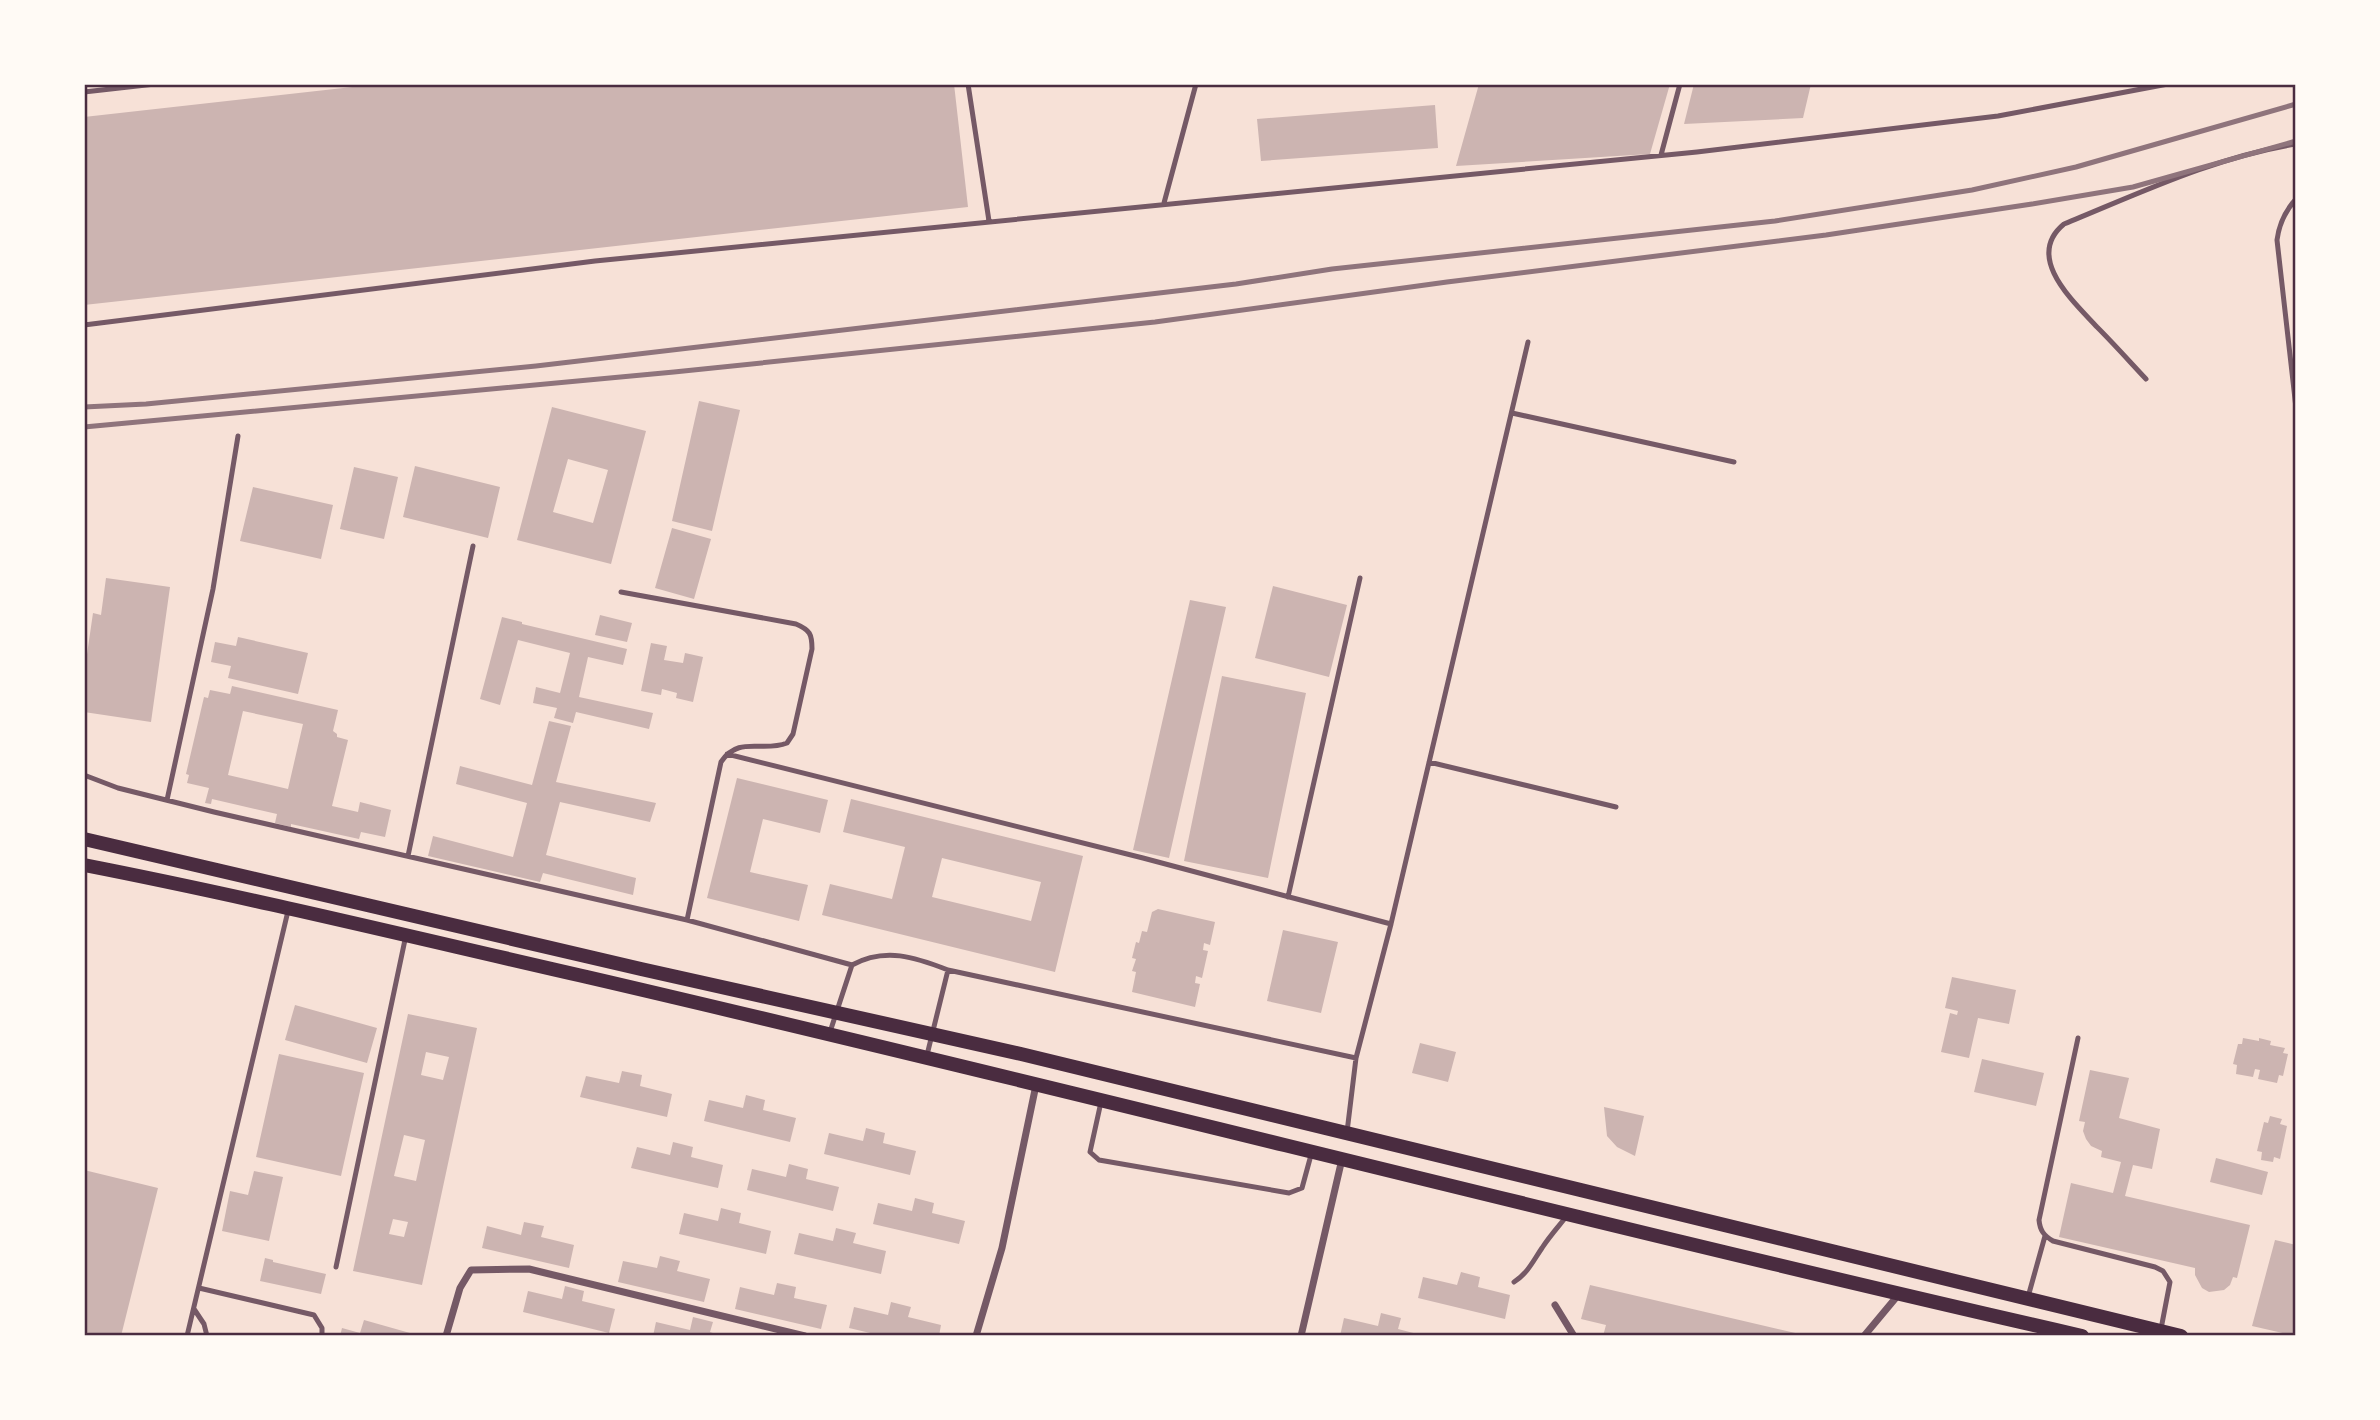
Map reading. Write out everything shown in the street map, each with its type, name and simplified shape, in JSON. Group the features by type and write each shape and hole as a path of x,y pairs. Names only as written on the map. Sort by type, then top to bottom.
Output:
{"main road":[{"path":"84,839 1346,1132 2181,1336"},
{"path":"84,865 208,889 830,1034 2082,1336"},
{"path":"1926,1300 1932,1276"}],"street":[{"path":"976,1336 1002,1248 1037,1083"},
{"path":"1301,1336 1343,1158"},
{"path":"446,1336 460,1288 471,1270 529,1269 805,1336"},
{"path":"1864,1336 1899,1294"},
{"path":"1555,1305 1574,1336"}],"lane":[{"path":"84,92 155,84"},
{"path":"968,84 989,221"},
{"path":"1164,203 1196,84"},
{"path":"1661,155 1680,84"},
{"path":"84,326 581,263 1661,155 1998,116 2168,84"},
{"path":"2146,379 2063,290 2049,259 2049,245 2054,232 2064,224 2204,167 2296,144"},
{"path":"2296,199 2278,228 2277,240 2293,360 2296,408"},
{"path":"1346,1132 1356,1058 1391,924 1528,342"},
{"path":"1512,413 1734,462"},
{"path":"167,800 213,589 238,436"},
{"path":"408,856 473,546"},
{"path":"1288,897 1360,578"},
{"path":"621,592 796,624 808,629 812,636 812,649 793,734 787,743 767,747 734,748 727,754 718,774 687,920"},
{"path":"727,754 1391,924"},
{"path":"1429,762 1616,807"},
{"path":"84,775 118,788 687,920 852,965"},
{"path":"187,1336 289,908"},
{"path":"336,1267 406,935"},
{"path":"830,1034 852,965 864,958 901,954 948,970 1356,1058"},
{"path":"927,1057 948,970"},
{"path":"2078,1038 2039,1220 2040,1228 2045,1236 2053,1241 2144,1263 2163,1271 2171,1282 2161,1332"},
{"path":"1102,1099 1090,1152 1099,1160 1289,1193 1302,1188 1312,1150"},
{"path":"1514,1282 1532,1265 1568,1213"},
{"path":"2028,1298 2045,1236"},
{"path":"199,1288 314,1315 322,1328 322,1336"},
{"path":"194,1309 204,1324 207,1336"}],"building":[{"path":"379,84 954,84 968,207 84,305 84,117"},
{"path":"1479,84 1670,84 1650,154 1456,166"},
{"path":"1694,84 1811,84 1803,118 1684,124"},
{"path":"1435,105 1438,148 1261,161 1257,119"},
{"path":"699,401 740,410 712,531 672,521"},
{"path":"552,407 646,431 611,564 517,540","holes":["568,459 608,470 593,523 553,512"]},
{"path":"415,466 500,487 488,538 403,517"},
{"path":"354,467 398,477 384,539 340,529"},
{"path":"253,487 333,505 321,559 240,541"},
{"path":"672,528 711,539 694,599 655,588"},
{"path":"106,578 170,587 151,722 84,712 84,675 93,613 101,615"},
{"path":"1273,586 1347,605 1329,677 1255,658"},
{"path":"1190,600 1226,607 1169,858 1133,850"},
{"path":"600,615 632,623 627,642 595,635"},
{"path":"502,617 627,649 623,665 588,657 579,697 653,713 649,729 576,712 573,723 554,718 557,708 533,703 536,687 560,693 570,653 518,640 500,705 480,699"},
{"path":"238,637 308,653 298,694 228,678 231,666 211,662 215,642 236,646"},
{"path":"651,643 667,646 664,660 683,663 685,653 703,657 693,702 676,698 677,693 662,689 661,695 641,691"},
{"path":"1222,676 1306,693 1268,878 1184,861"},
{"path":"232,686 338,710 333,731 337,737 348,740 332,806 358,812 360,802 391,810 385,837 361,832 359,839 291,824 291,827 275,823 277,814 212,799 211,804 205,803 209,788 187,783 189,775 186,774 204,697 208,698 210,690 230,694","holes":["243,711 303,724 288,789 228,775"]},
{"path":"549,721 571,726 556,782 656,803 650,822 560,802 546,855 636,878 633,895 543,873 540,882 428,856 433,836 513,857 527,803 456,784 460,766 532,785"},
{"path":"737,778 828,800 820,833 763,819 750,872 808,885 799,921 707,898"},
{"path":"851,799 1083,856 1055,972 822,915 830,884 892,899 905,847 843,832","holes":["942,858 1041,882 1031,921 932,897"]},
{"path":"1158,909 1215,922 1210,945 1204,943 1203,950 1208,951 1202,978 1196,976 1195,983 1200,984 1195,1007 1132,992 1136,972 1132,971 1136,959 1132,958 1136,942 1139,943 1142,931 1147,932 1152,912"},
{"path":"1283,930 1338,942 1321,1013 1267,1001"},
{"path":"1952,977 2016,990 2009,1024 1978,1018 1969,1058 1941,1052 1950,1013 1957,1015 1958,1011 1945,1008"},
{"path":"295,1005 377,1028 367,1063 285,1040"},
{"path":"408,1014 477,1028 422,1285 353,1271","holes":["426,1052 449,1057 443,1080 421,1075","404,1135 425,1140 416,1181 394,1176","393,1219 408,1222 404,1237 389,1234"]},
{"path":"2243,1038 2259,1041 2259,1038 2271,1041 2270,1045 2285,1048 2283,1053 2288,1054 2283,1076 2279,1075 2277,1083 2258,1079 2260,1070 2255,1069 2253,1077 2236,1074 2237,1065 2233,1064 2238,1044 2242,1044"},
{"path":"1420,1043 1456,1052 1448,1082 1412,1073"},
{"path":"279,1054 364,1073 341,1176 256,1157"},
{"path":"1982,1059 2044,1073 2036,1106 1974,1092"},
{"path":"2090,1070 2129,1078 2119,1118 2160,1129 2152,1169 2133,1165 2125,1196 2250,1225 2237,1278 2233,1277 2224,1290 2209,1292 2202,1288 2195,1275 2195,1268 2059,1237 2071,1183 2113,1193 2121,1162 2101,1157 2102,1151 2091,1146 2086,1139 2083,1131 2085,1122 2079,1121"},
{"path":"622,1071 642,1075 640,1086 672,1094 667,1117 580,1097 586,1076 619,1083"},
{"path":"746,1095 765,1100 763,1110 796,1118 790,1142 704,1121 709,1100 743,1108"},
{"path":"1604,1107 1644,1116 1635,1156 1617,1147 1607,1136"},
{"path":"2270,1116 2282,1119 2280,1124 2287,1126 2280,1159 2274,1157 2273,1162 2261,1160 2262,1152 2257,1151 2264,1122 2268,1123"},
{"path":"866,1128 885,1133 883,1143 916,1151 910,1175 824,1154 829,1133 863,1141"},
{"path":"673,1142 693,1147 691,1157 723,1165 718,1188 631,1168 637,1147 670,1155"},
{"path":"2216,1158 2268,1172 2262,1195 2210,1182"},
{"path":"789,1164 808,1169 806,1179 839,1187 833,1211 747,1190 752,1169 786,1177"},
{"path":"84,1170 158,1188 121,1336 84,1332"},
{"path":"254,1171 283,1177 269,1241 222,1231 230,1191 248,1195"},
{"path":"915,1198 934,1203 932,1213 965,1221 959,1244 873,1224 878,1203 912,1211"},
{"path":"721,1208 741,1213 739,1223 771,1231 766,1254 679,1234 684,1213 718,1221"},
{"path":"524,1222 544,1226 541,1237 574,1245 569,1268 482,1248 487,1226 521,1235"},
{"path":"836,1228 856,1233 853,1243 886,1251 881,1274 794,1254 799,1233 833,1241"},
{"path":"2275,1240 2296,1245 2296,1336 2252,1326"},
{"path":"660,1256 680,1261 677,1271 710,1279 704,1302 618,1282 623,1261 657,1268"},
{"path":"265,1258 326,1274 321,1294 260,1281"},
{"path":"1461,1272 1480,1277 1478,1287 1510,1295 1505,1319 1418,1298 1423,1277 1457,1285"},
{"path":"777,1283 796,1287 794,1298 827,1305 821,1329 735,1309 740,1287 774,1295"},
{"path":"1590,1285 1804,1336 1603,1336 1606,1325 1581,1319"},
{"path":"565,1286 584,1291 582,1301 615,1309 609,1333 523,1312 528,1291 562,1299"},
{"path":"891,1302 911,1307 908,1317 941,1325 939,1336 883,1336 849,1328 854,1307 888,1315"},
{"path":"1381,1313 1401,1318 1398,1329 1425,1336 1340,1336 1344,1318 1378,1326"},
{"path":"693,1317 713,1322 710,1332 721,1336 653,1336 656,1322 690,1330"},
{"path":"364,1320 410,1333 409,1336 340,1336 342,1328 360,1333"}],"railway":[{"path":"84,407 146,404 536,366 1236,284 1332,269 1775,221 1972,190 2076,167 2296,104"},
{"path":"84,427 674,372 1155,322 1447,282 1826,235 2032,204 2133,187 2296,141"}]}
